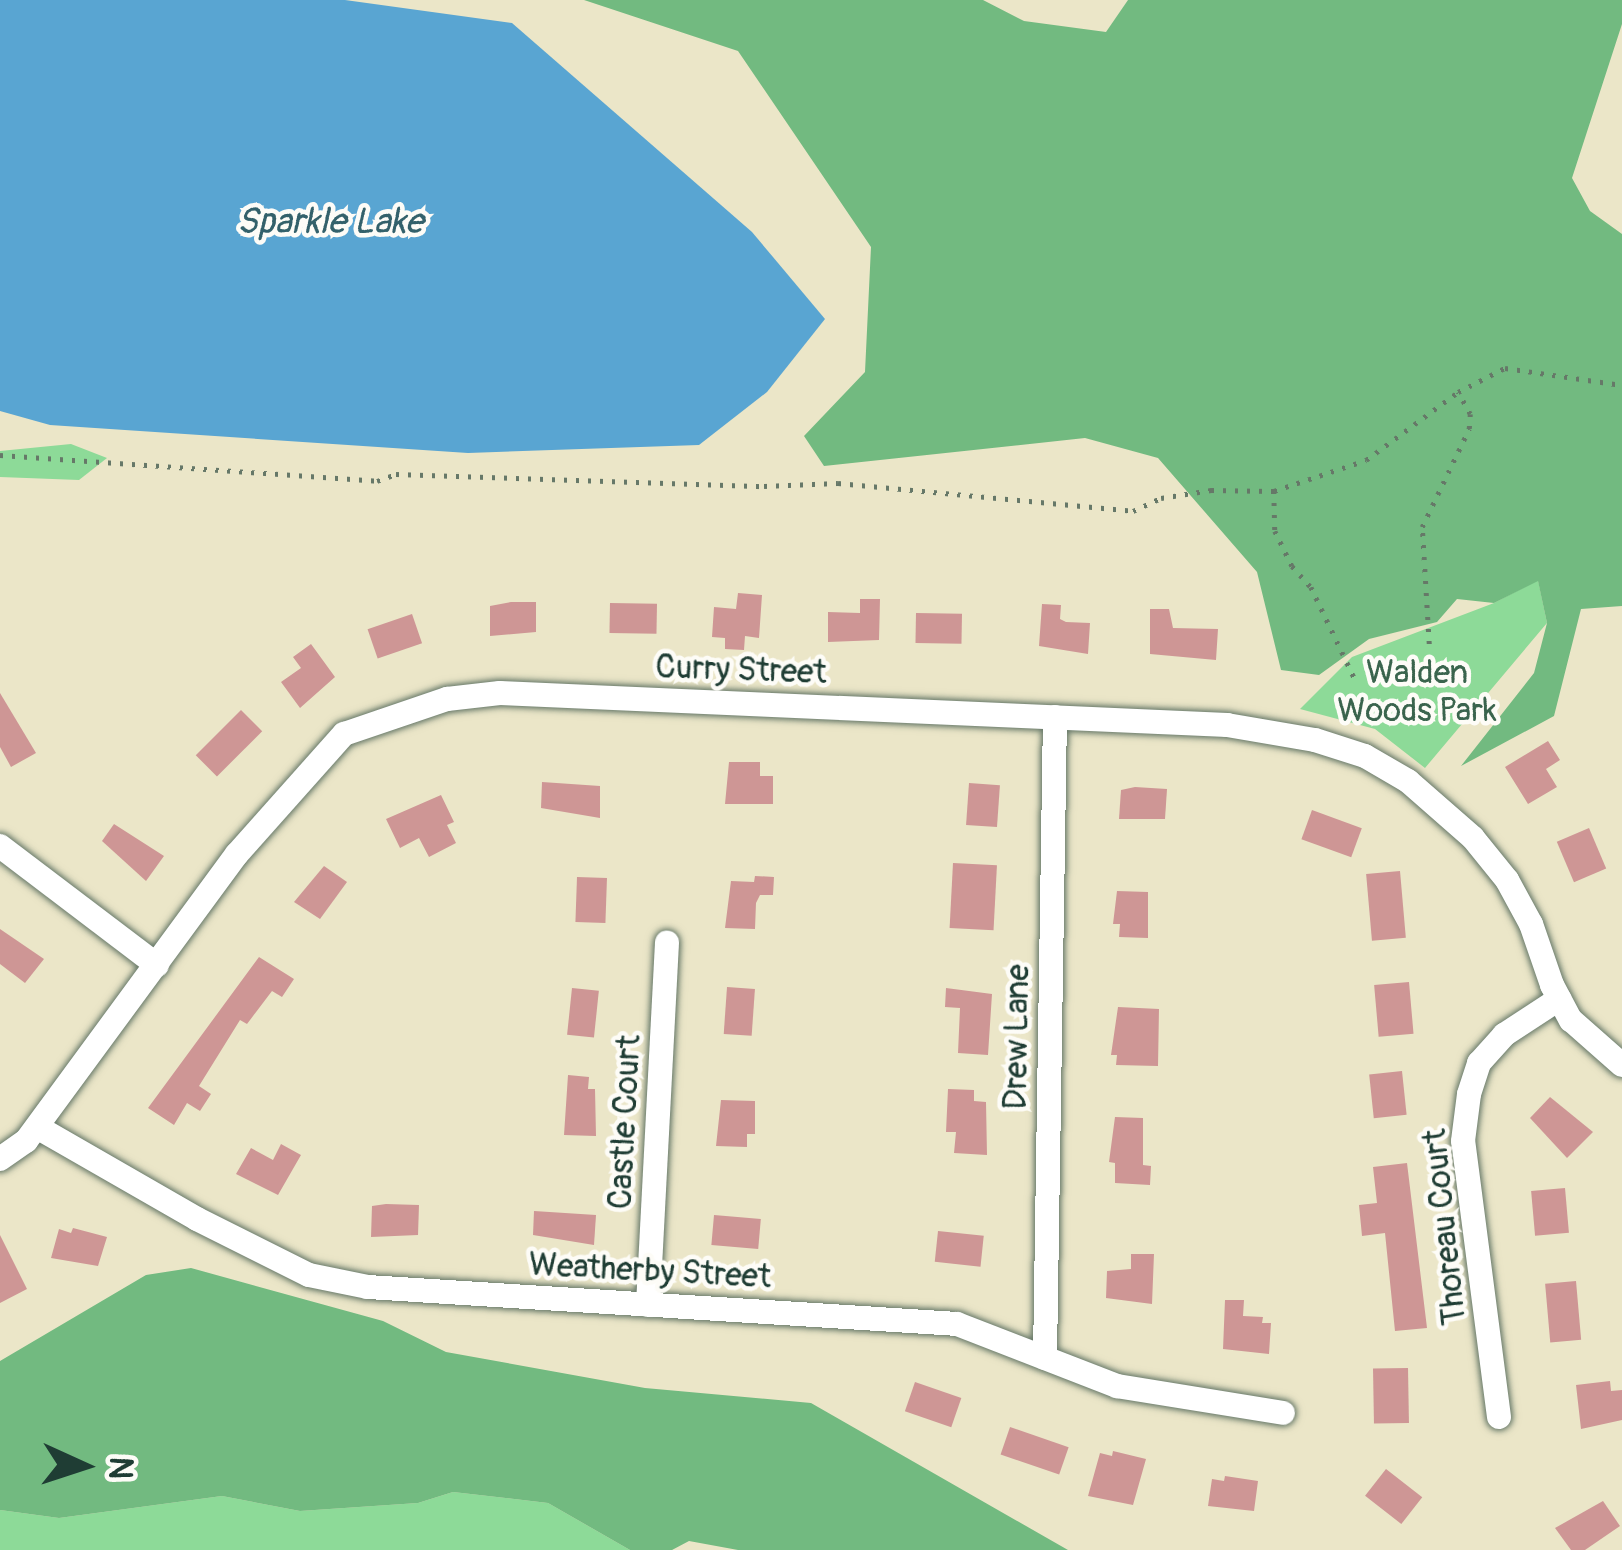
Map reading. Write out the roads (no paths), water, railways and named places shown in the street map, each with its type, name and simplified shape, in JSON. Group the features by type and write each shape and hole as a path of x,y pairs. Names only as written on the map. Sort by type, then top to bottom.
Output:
{"street":[{"name":"Curry Street","path":"0,1159 37,1127 237,854 344,734 427,705 500,693 1227,724 1316,740 1365,756 1442,807 1485,852 1531,924 1559,999"},
{"name":"Drew Lane","path":"1045,1358 1055,717"},
{"path":"0,846 158,965"},
{"name":"Castle Court","path":"648,1305 668,942"},
{"path":"1559,999 1570,1020 1622,1065"},
{"name":"Thoreau Court","path":"1499,1417 1463,1141 1469,1094 1479,1063 1504,1035 1559,999"},
{"name":"Weatherby Street","path":"37,1127 197,1220 309,1275 368,1287 920,1319 1004,1338 1117,1386 1283,1413"}],"water":[{"name":"Sparkle Lake","path":"0,0 345,0 512,23 752,232 825,319 767,392 699,445 468,453 50,425 0,411"}],"park label":[{"name":"Walden Woods Park","path":"1417,692"}]}
